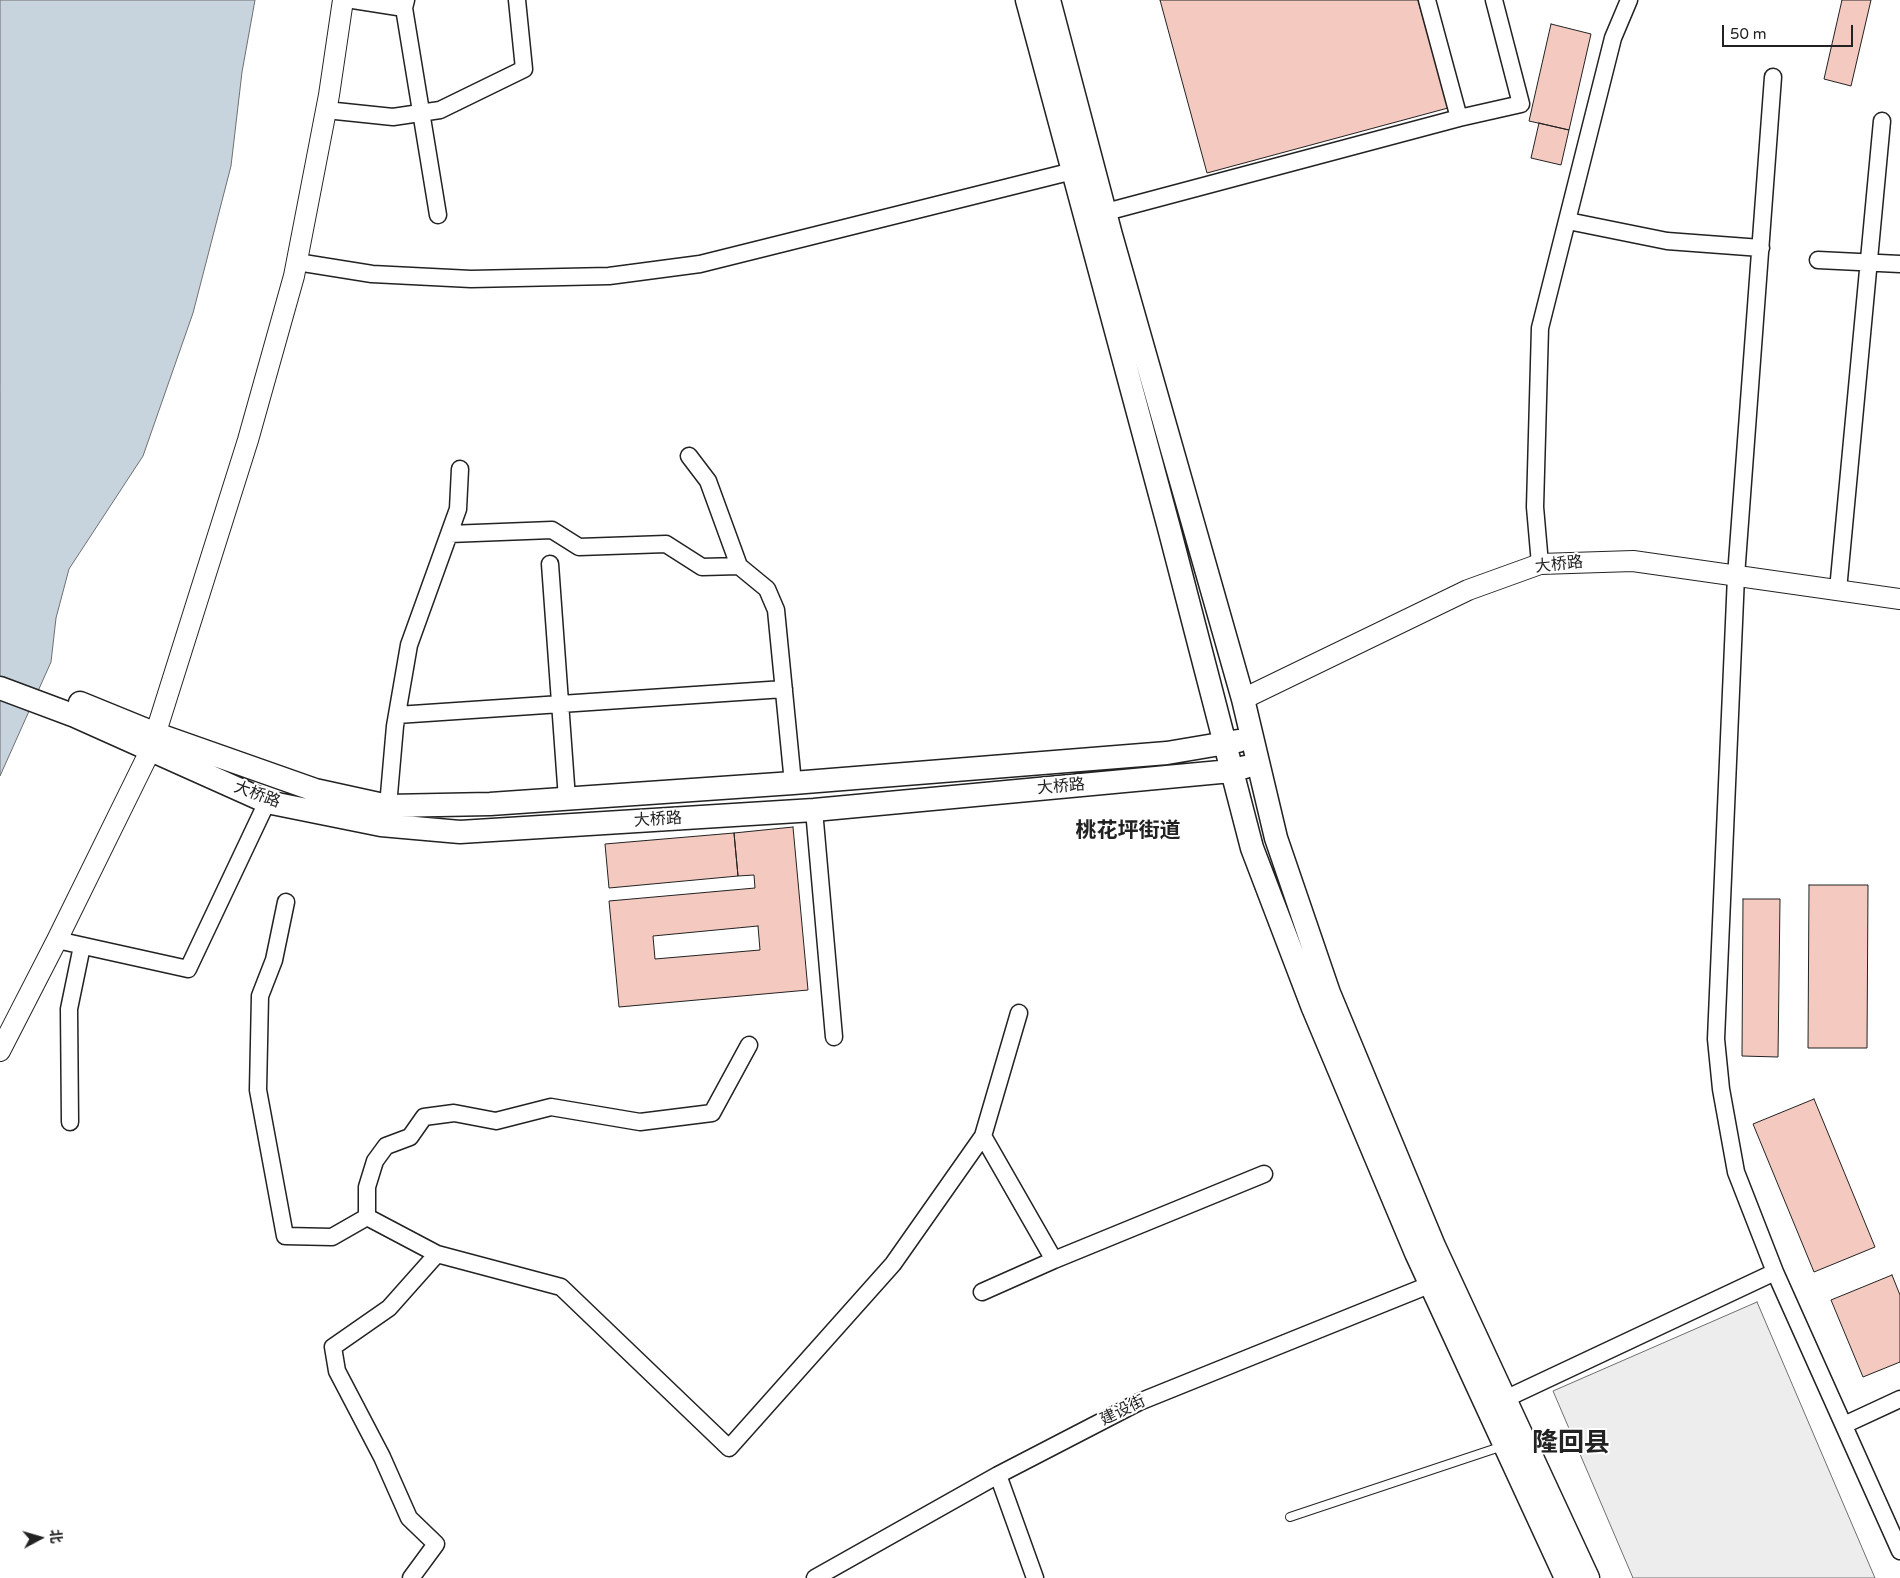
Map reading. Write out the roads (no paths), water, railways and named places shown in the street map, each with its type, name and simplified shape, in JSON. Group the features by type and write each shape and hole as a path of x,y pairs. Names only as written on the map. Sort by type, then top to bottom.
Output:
{"main road":[{"path":"1027,0 1082,168 1106,212 1244,699 1276,838 1329,993 1440,1280 1505,1445 1566,1578"},
{"path":"1049,0 1082,168 1169,528 1252,848 1313,1008 1440,1280 1505,1399 1588,1578"},
{"path":"0,672 77,709"},
{"path":"0,688 77,709"},
{"name":"大桥路","path":"77,709 153,743 267,802 382,825 460,832 814,810 1231,771 1259,763"},
{"path":"153,743 315,790 388,806 490,804 793,783 1167,753 1224,744 1253,737"}],"street":[{"path":"0,1051 57,940 153,743 248,440 297,262 326,110 343,0"},
{"path":"353,0 405,4 420,113 438,215"},
{"path":"326,110 393,117 440,110 524,69 517,0"},
{"path":"1427,0 1459,118"},
{"path":"1106,212 1459,118 1521,104 1494,0"},
{"path":"1540,564 1535,506 1540,328 1612,38 1629,0"},
{"path":"1773,76 1736,576 1716,1039 1721,1089 1736,1172 1775,1272 1900,1551"},
{"path":"1838,590 1882,121"},
{"path":"297,262 372,274 471,280 609,276 700,264 1082,168"},
{"path":"1568,221 1667,241 1761,248"},
{"path":"1818,260 1900,264"},
{"path":"688,456 708,481 740,566 767,589 776,610 793,783"},
{"path":"388,806 396,715 408,645 458,510 460,469"},
{"path":"449,534 552,530 579,546 666,544 702,567 740,566"},
{"name":"大桥路","path":"1244,699 1468,590 1540,564 1633,561 1900,599"},
{"path":"550,564 567,799"},
{"path":"396,715 784,689"},
{"path":"57,940 188,969 267,802"},
{"path":"814,810 834,1037"},
{"path":"286,902 274,960 260,996 258,1090 285,1236 332,1238 367,1217"},
{"path":"70,1122 69,1009 82,946"},
{"path":"367,1217 437,1254 561,1287 729,1448 893,1264 983,1136 1019,1013"},
{"path":"367,1217 367,1187 375,1161 386,1146 410,1137 424,1117 454,1113 496,1121 551,1107 640,1122 712,1113 749,1045"},
{"path":"983,1136 1054,1260"},
{"path":"982,1292 1054,1260 1264,1174"},
{"path":"411,1578 436,1544 408,1518 382,1457 337,1372 334,1347 389,1308 437,1254"},
{"path":"1505,1399 1775,1272"},
{"name":"建设街","path":"814,1578 998,1475 1139,1402 1440,1280"},
{"path":"1844,1425 1900,1399"},
{"path":"998,1475 1035,1578"}],"lane":[{"path":"1290,1517 1505,1445"}],"district":[{"name":"桃花坪街道","path":"1128,831"},
{"name":"隆回县","path":"1571,1444"}]}
